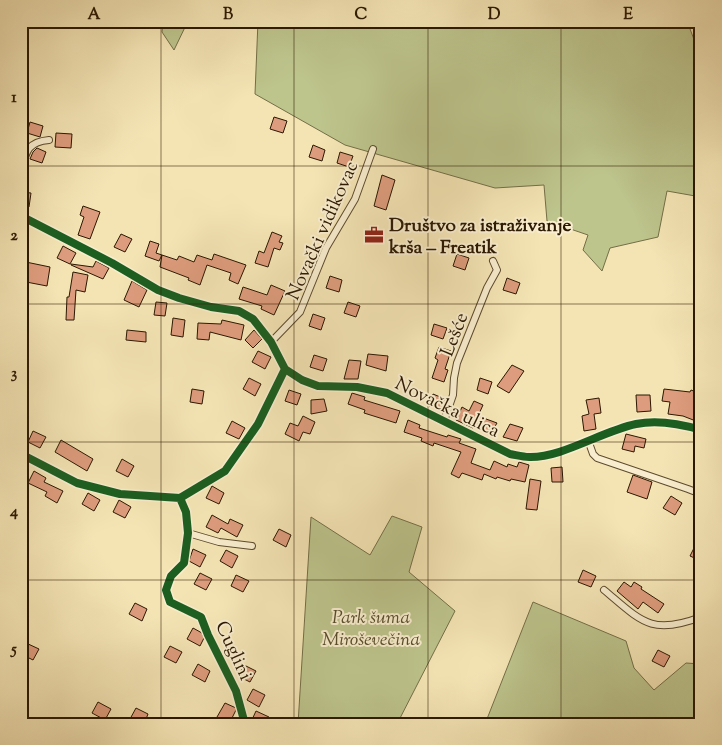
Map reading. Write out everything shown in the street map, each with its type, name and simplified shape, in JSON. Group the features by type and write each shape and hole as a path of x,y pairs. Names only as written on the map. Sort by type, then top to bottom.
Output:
{"street":[{"path":"21,171 30,147 38,141 49,140"},
{"name":"Novački vidikovac","path":"271,342 300,312 326,248 355,199 374,149"},
{"path":"21,216 112,263 158,290 179,298 239,311 253,319 271,342 284,369 258,424 225,471 180,498 120,494 77,483 21,454"},
{"name":"Lešće","path":"444,421 454,395 454,378 458,363 487,288 497,270 493,261"},
{"name":"Novačka ulica","path":"284,369 302,380 318,386 357,387 387,393 510,454 529,457 557,453 588,440 641,423 701,430"},
{"path":"588,440 593,454 597,458 701,494"},
{"name":"Cuglini","path":"180,498 186,512 188,533 184,563 171,576 166,590 170,602 201,617 236,691 245,724"},
{"path":"188,533 219,542 252,546"},
{"path":"604,590 633,614 650,624 664,626 701,617"}],"green space":[{"path":"163,21 188,21 174,50 162,32"},
{"path":"258,21 687,21 701,58 701,118 694,168 701,169 701,197 667,191 658,237 610,248 602,271 583,250 588,235 547,221 544,185 495,188 345,145 255,94"},
{"name":"Park šuma Miroševečina","path":"392,516 422,527 409,572 455,611 397,724 298,724 311,517 370,555"},
{"path":"533,602 626,641 634,668 654,690 686,663 701,664 701,724 485,724"}],"building":[{"path":"274,117 287,121 283,133 270,129"},
{"path":"30,122 43,126 40,137 27,133"},
{"path":"56,133 72,134 71,148 55,147"},
{"path":"313,145 325,150 322,161 309,157"},
{"path":"37,148 46,152 42,163 30,159"},
{"path":"340,152 353,156 349,167 337,163"},
{"path":"382,175 395,180 386,210 374,206"},
{"path":"21,192 31,193 29,207 21,206"},
{"path":"83,206 100,212 90,239 78,235 84,217 80,215"},
{"path":"371,228 383,232 379,243 367,239"},
{"path":"272,232 282,236 279,242 283,243 280,250 274,248 268,267 255,263 259,251 264,253"},
{"path":"121,234 132,239 125,252 114,247"},
{"path":"150,241 159,244 156,253 162,255 159,261 145,256"},
{"path":"63,246 76,253 70,264 57,258"},
{"path":"214,254 246,265 238,284 229,280 231,273 207,265 200,285 188,280 189,278 160,267 162,255 177,260 179,256 194,262 197,255 212,260"},
{"path":"457,254 469,258 465,270 453,266"},
{"path":"21,261 50,267 47,286 21,281"},
{"path":"96,261 109,268 103,279 71,265 93,267"},
{"path":"73,272 88,275 85,292 76,290 74,320 66,320 67,297 69,297"},
{"path":"330,276 342,280 339,292 326,288"},
{"path":"507,278 520,283 516,294 503,290"},
{"path":"132,281 147,290 139,307 124,300"},
{"path":"271,285 285,291 274,315 261,309 262,306 239,299 243,287 267,295"},
{"path":"156,302 167,303 165,316 154,315"},
{"path":"348,302 360,306 356,317 344,313"},
{"path":"313,314 325,318 321,330 309,326"},
{"path":"173,318 185,320 183,337 171,335"},
{"path":"222,320 244,325 241,340 210,332 209,340 197,339 198,323 221,324"},
{"path":"434,324 447,328 443,339 431,335"},
{"path":"127,330 146,332 146,342 126,340"},
{"path":"254,330 262,339 253,348 245,340"},
{"path":"439,347 451,351 445,369 448,370 444,382 432,378 438,360 435,358"},
{"path":"258,351 271,357 265,369 252,362"},
{"path":"368,354 388,356 386,371 366,365"},
{"path":"314,355 327,359 323,371 310,367"},
{"path":"349,360 361,361 358,379 344,379"},
{"path":"512,365 524,371 509,393 497,386"},
{"path":"249,378 261,384 255,396 243,389"},
{"path":"480,378 492,382 488,394 477,390"},
{"path":"192,389 204,391 202,404 190,402"},
{"path":"664,389 690,392 691,390 701,394 701,423 683,416 668,414 670,402 662,401"},
{"path":"289,390 301,394 297,405 285,401"},
{"path":"352,393 365,397 364,400 400,411 396,423 364,413 365,410 348,404"},
{"path":"433,394 445,399 441,410 429,406"},
{"path":"636,395 650,395 651,411 637,412"},
{"path":"599,398 601,413 594,414 596,429 584,431 582,416 589,414 586,400"},
{"path":"324,399 327,411 311,414 311,400"},
{"path":"474,401 483,405 478,416 497,423 490,435 474,426 473,428 456,420 462,407 469,411"},
{"path":"303,416 315,422 310,434 303,432 299,441 285,434 290,423 298,426"},
{"path":"408,420 420,425 419,428 447,437 448,435 461,439 459,443 476,449 471,463 490,470 494,461 507,467 508,464 517,467 519,462 529,465 525,482 511,479 510,481 497,477 496,479 484,474 482,480 462,473 459,478 451,474 461,452 434,443 433,446 421,441 422,438 404,432"},
{"path":"232,421 245,428 239,439 226,433"},
{"path":"510,424 523,428 517,441 503,437"},
{"path":"33,431 46,437 40,448 28,442"},
{"path":"626,434 646,439 644,448 635,446 634,452 622,449"},
{"path":"61,440 93,459 87,471 55,452"},
{"path":"122,459 134,466 128,477 116,471"},
{"path":"562,467 563,482 552,482 551,468"},
{"path":"34,471 46,478 44,482 63,491 57,503 45,496 47,492 28,483"},
{"path":"633,475 652,482 647,499 627,492"},
{"path":"530,479 541,481 537,510 526,509"},
{"path":"212,486 224,493 219,504 206,498"},
{"path":"88,493 100,500 94,511 82,504"},
{"path":"671,496 682,503 675,515 663,508"},
{"path":"119,500 131,507 125,518 113,512"},
{"path":"212,515 228,524 230,519 243,525 237,537 221,528 218,533 206,527"},
{"path":"279,529 291,535 286,547 273,540"},
{"path":"701,534 701,556 699,560 690,556"},
{"path":"193,549 206,555 200,567 189,561"},
{"path":"226,550 238,556 232,568 220,561"},
{"path":"583,570 596,576 591,587 578,582"},
{"path":"200,573 212,579 206,590 194,584"},
{"path":"236,575 249,581 243,592 231,586"},
{"path":"624,582 631,587 634,582 642,587 641,589 664,604 658,613 643,602 638,609 617,591"},
{"path":"135,603 147,609 142,621 129,614"},
{"path":"193,628 202,633 204,638 200,646 187,639"},
{"path":"26,643 39,649 33,660 21,654"},
{"path":"170,646 182,652 176,663 164,657"},
{"path":"658,650 670,656 664,667 652,661"},
{"path":"198,664 210,671 205,682 192,675"},
{"path":"244,665 256,671 250,682 238,676"},
{"path":"253,689 265,695 259,707 247,700"},
{"path":"98,702 111,709 105,720 92,713"},
{"path":"225,703 236,708 229,724 213,724"},
{"path":"136,708 148,714 146,719 156,724 139,724 130,719"},
{"path":"256,711 269,717 265,724 250,724"}],"cycle path":[{"path":"21,216 112,263 158,290 211,307 239,311 253,319 271,342 285,369 302,380 318,386 357,387 387,393 510,454 529,457 555,453 623,427 636,424 668,423 701,430"},
{"path":"21,454 77,483 120,494 180,498 225,471 258,424 285,369"},
{"path":"180,498 186,512 188,533 184,563 171,576 166,590 170,602 201,617 236,691 245,724"}],"place":[{"name":"Društvo za istraživanje krša – Freatik","path":"374,235"}]}
